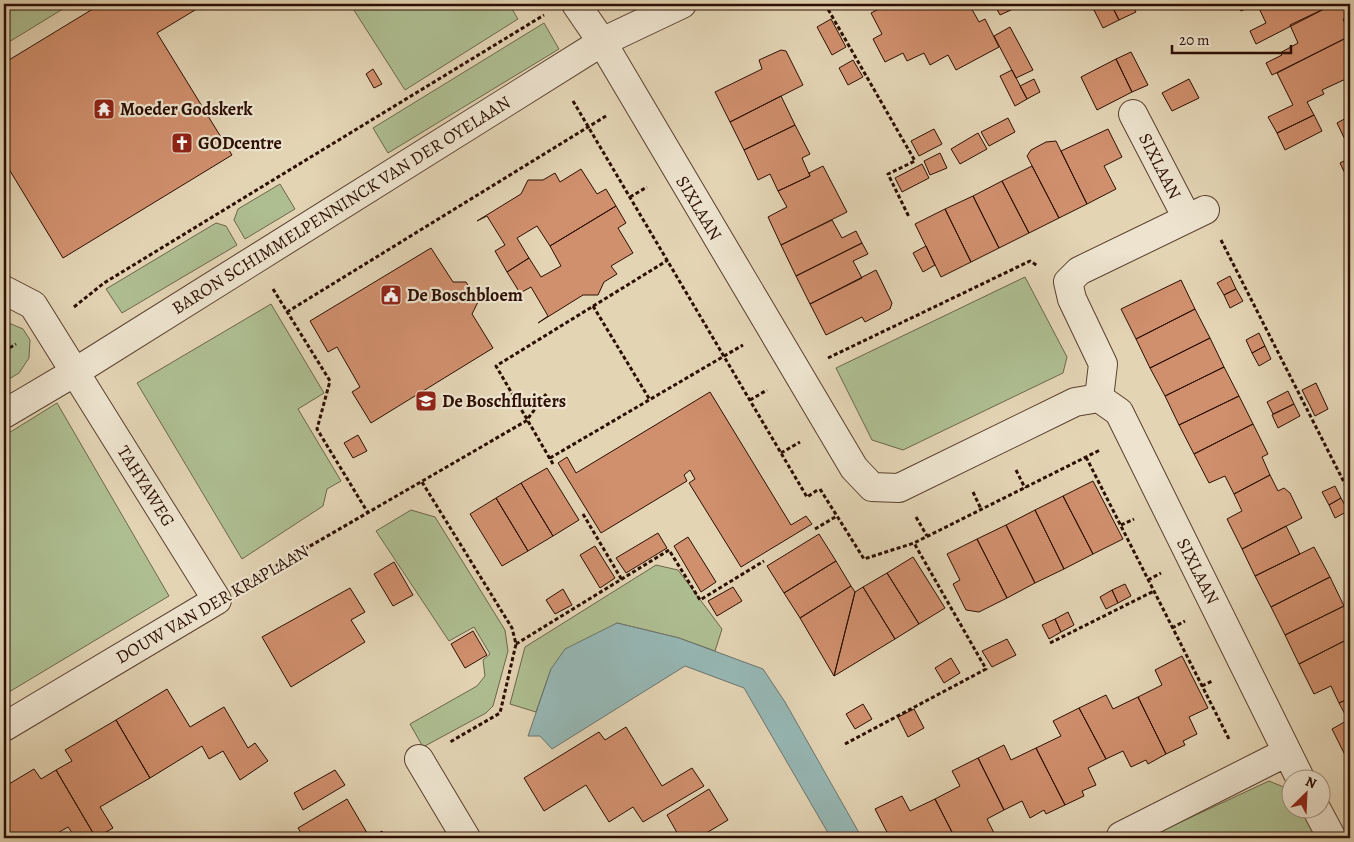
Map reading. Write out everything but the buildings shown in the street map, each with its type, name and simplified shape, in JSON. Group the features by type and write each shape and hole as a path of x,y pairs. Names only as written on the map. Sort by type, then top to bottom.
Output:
{"street":[{"name":"SIXLAAN","path":"576,4 602,42 854,468 872,487 899,488 1075,402 1099,398 1119,412 1296,770"},
{"name":"BARON SCHIMMELPENNINCK VAN DER OYELAAN","path":"4,414 75,372 602,42 682,4"},
{"name":"SIXLAAN","path":"1068,282 1079,270 1196,214 1133,114"},
{"path":"1068,282 1072,299 1103,364 1099,398"},
{"name":"TAHYAWEG","path":"4,290 33,305 217,600"},
{"name":"DOUW VAN DER KRAPLAAN","path":"4,727 217,600"},
{"path":"1119,837 1287,752"},
{"path":"419,759 466,838"},
{"path":"1322,820 1332,838"}],"path":[{"path":"825,4 915,161 888,174 909,217"},
{"path":"4,351 67,313 104,283 546,14"},
{"path":"556,71 807,497 819,489"},
{"path":"287,312 635,98"},
{"path":"1196,214 1350,494"},
{"path":"255,259 330,381 317,429 368,513"},
{"path":"553,464 526,421 496,366 668,260"},
{"path":"798,373 1030,261 1068,282"},
{"path":"593,306 650,400"},
{"path":"550,458 771,328"},
{"path":"419,759 500,713 516,644 512,628 422,482 526,421 547,393"},
{"path":"1086,457 1246,773"},
{"name":"DOUW VAN DER KRAPLAAN","path":"217,600 422,482"},
{"path":"583,514 622,580"},
{"path":"814,529 837,516"},
{"path":"845,744 986,669 914,543"},
{"path":"516,644 669,550 700,600 764,561"},
{"path":"1050,644 1154,591"}],"green space":[{"path":"4,4 71,4 4,45"},
{"path":"350,4 509,4 518,19 405,90"},
{"path":"544,23 559,49 388,153 373,128"},
{"path":"280,184 295,209 245,239 234,220 238,209"},
{"path":"216,223 226,226 237,245 122,313 106,289"},
{"path":"1025,277 1067,357 1063,373 903,450 872,440 836,368"},
{"path":"271,304 324,393 298,409 341,481 327,489 323,506 242,559 137,383"},
{"path":"4,321 23,329 30,340 29,358 19,373 4,382"},
{"path":"57,403 169,596 4,695 4,436"},
{"path":"411,510 435,517 505,630 508,651 493,706 486,713 423,747 410,724 477,686 485,676 483,660 490,654 474,627 449,641 376,531"},
{"path":"656,565 678,570 722,629 715,651 679,638 617,623 551,669 536,712 510,704 525,647"},
{"path":"1269,781 1282,786 1282,820 1309,820 1318,838 1155,838 1157,833"}],"water":[{"path":"617,623 679,638 763,669 785,702 862,838 831,838 744,688 685,666 552,749 540,736 528,736 551,669 565,649"}],"place":[{"name":"Moeder Godskerk","path":"104,109"},
{"name":"GODcentre","path":"182,143"},
{"name":"De Boschbloem","path":"391,295"},
{"name":"De Boschfluiters","path":"426,401"}]}
